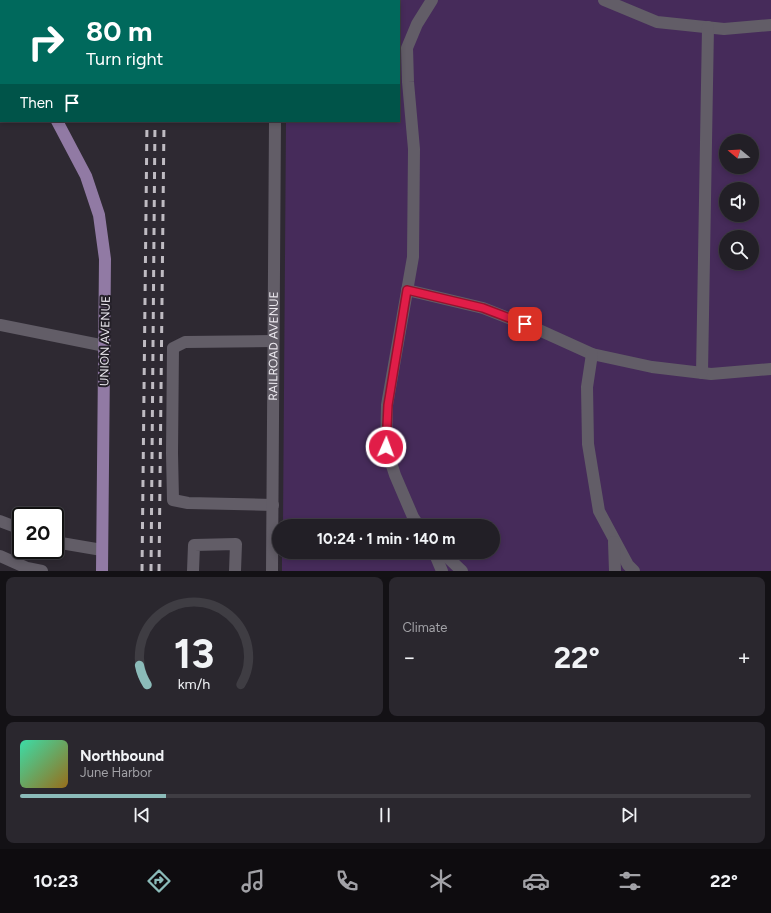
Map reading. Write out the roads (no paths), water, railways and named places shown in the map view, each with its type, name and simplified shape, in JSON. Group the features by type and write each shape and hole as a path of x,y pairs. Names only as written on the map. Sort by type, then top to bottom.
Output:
{"main road":[{"name":"UNION AVENUE","path":"58,122 86,176 99,215 106,259 102,571"}],"street":[{"path":"604,0 657,22 724,29 771,25"},
{"path":"414,519 395,475 386,447 388,405 413,257 414,149 408,82 407,48 427,3"},
{"path":"702,373 708,27"},
{"name":"RAILROAD AVENUE","path":"272,571 275,122"},
{"path":"407,290 483,308 539,330 592,354 652,367 711,374 771,369"},
{"path":"0,325 105,346"},
{"path":"273,341 185,342 174,348 172,453 173,500 188,503 273,505"},
{"path":"592,354 587,387 588,444 599,511 628,565 634,571"},
{"path":"0,521 12,526"},
{"path":"614,539 615,571"},
{"path":"64,544 102,550"},
{"path":"193,571 194,545 236,544 235,571"},
{"path":"0,556 27,568 42,571"},
{"path":"437,559 442,571"},
{"path":"449,559 462,571"}],"railway":[{"path":"142,571 147,122"},
{"path":"151,571 155,122"},
{"path":"159,571 164,122"}]}
